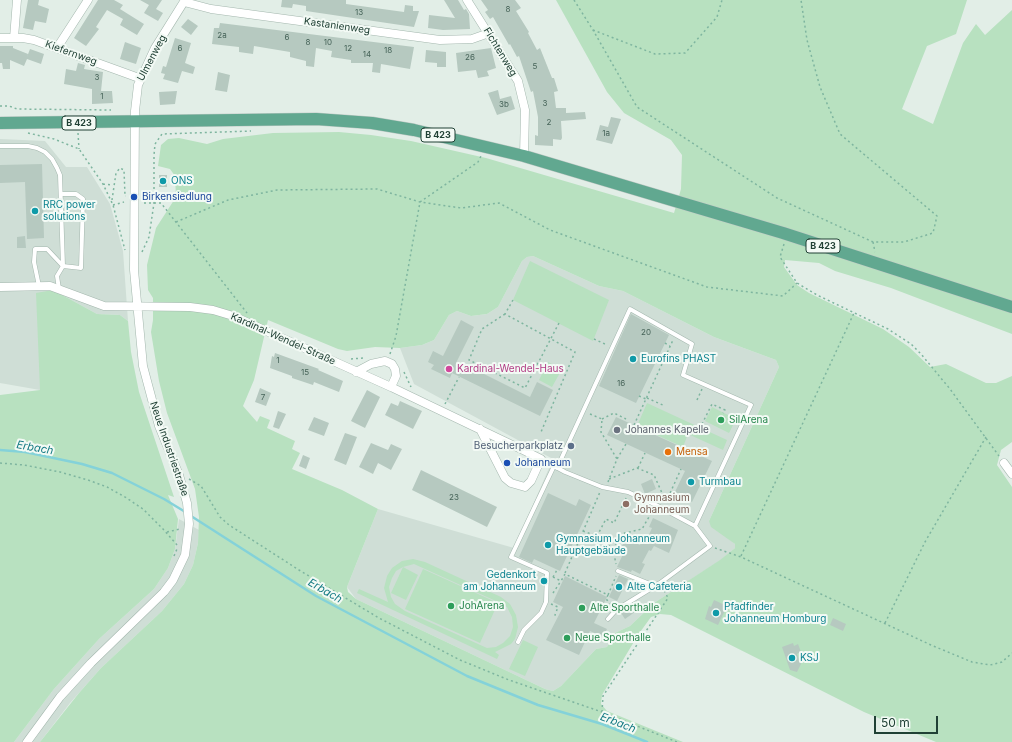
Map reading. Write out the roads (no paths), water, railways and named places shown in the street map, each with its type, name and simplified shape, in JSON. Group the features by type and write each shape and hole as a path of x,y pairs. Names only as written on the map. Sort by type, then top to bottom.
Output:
{"main road":[{"name":"B 423","path":"0,123 279,119 348,121 414,130 524,156 783,233 1012,307"}],"street":[{"path":"14,38 17,0"},
{"path":"57,48 88,0"},
{"name":"Fichtenweg","path":"467,0 513,72 521,90 525,110 524,156"},
{"name":"Kastanienweg","path":"185,1 216,10 440,40 467,39 489,33"},
{"name":"Ulmenweg","path":"135,122 136,94 140,78 155,48 185,1"},
{"name":"Kiefernweg","path":"0,38 34,40 140,78"},
{"name":"Neue Industriestraße","path":"27,742 60,697 81,674 154,603 173,580 185,555 189,524 187,503 179,475 159,426 143,366 136,307 134,270 135,122"},
{"name":"Kardinal-Wendel-Straße","path":"0,287 39,286 59,288 104,306 190,307 213,310 250,323 392,387 540,459"},
{"path":"356,372 385,356 395,369 396,376 392,387"},
{"path":"480,429 500,471 511,483 525,487 531,481 540,459"},
{"path":"1004,463 1012,474"}],"lane":[{"path":"0,146 28,146 45,152 52,159 60,175 63,266 57,276 59,288"},
{"path":"39,286 34,262 35,249 47,249 63,266 81,268 83,200 76,194 60,194"},
{"path":"518,642 524,630 541,613 546,602 547,573 511,557 584,411 630,309 692,344 683,374 751,405 695,526"},
{"path":"540,459 604,487 628,492 656,505 695,526 710,546 660,583 616,610 608,619"},
{"path":"618,571 655,586"}],"waterway":[{"name":"Erbach","path":"0,450 25,452 82,464 112,473 164,499 187,513"},
{"name":"Erbach","path":"191,516 316,596 467,676 538,705 602,724 647,742"}],"place":[{"name":"ONS","path":"163,181"},
{"name":"Birkensiedlung","path":"134,197"},
{"name":"RRC power solutions","path":"35,211"},
{"name":"Eurofins PHAST","path":"633,359"},
{"name":"Kardinal-Wendel-Haus","path":"449,369"},
{"name":"SilArena","path":"721,420"},
{"name":"Johannes Kapelle","path":"617,430"},
{"name":"Besucherparkplatz","path":"571,446"},
{"name":"Mensa","path":"668,452"},
{"name":"Johanneum","path":"507,463"},
{"name":"Turmbau","path":"691,482"},
{"name":"Gymnasium Johanneum","path":"626,504"},
{"name":"Gymnasium Johanneum Hauptgebäude","path":"548,545"},
{"name":"Gedenkort am Johanneum","path":"544,581"},
{"name":"Alte Cafeteria","path":"619,587"},
{"name":"JohArena","path":"451,606"},
{"name":"Alte Sporthalle","path":"582,608"},
{"name":"Pfadfinder Johanneum Homburg","path":"716,613"},
{"name":"Neue Sporthalle","path":"567,638"},
{"name":"KSJ","path":"792,658"}]}
